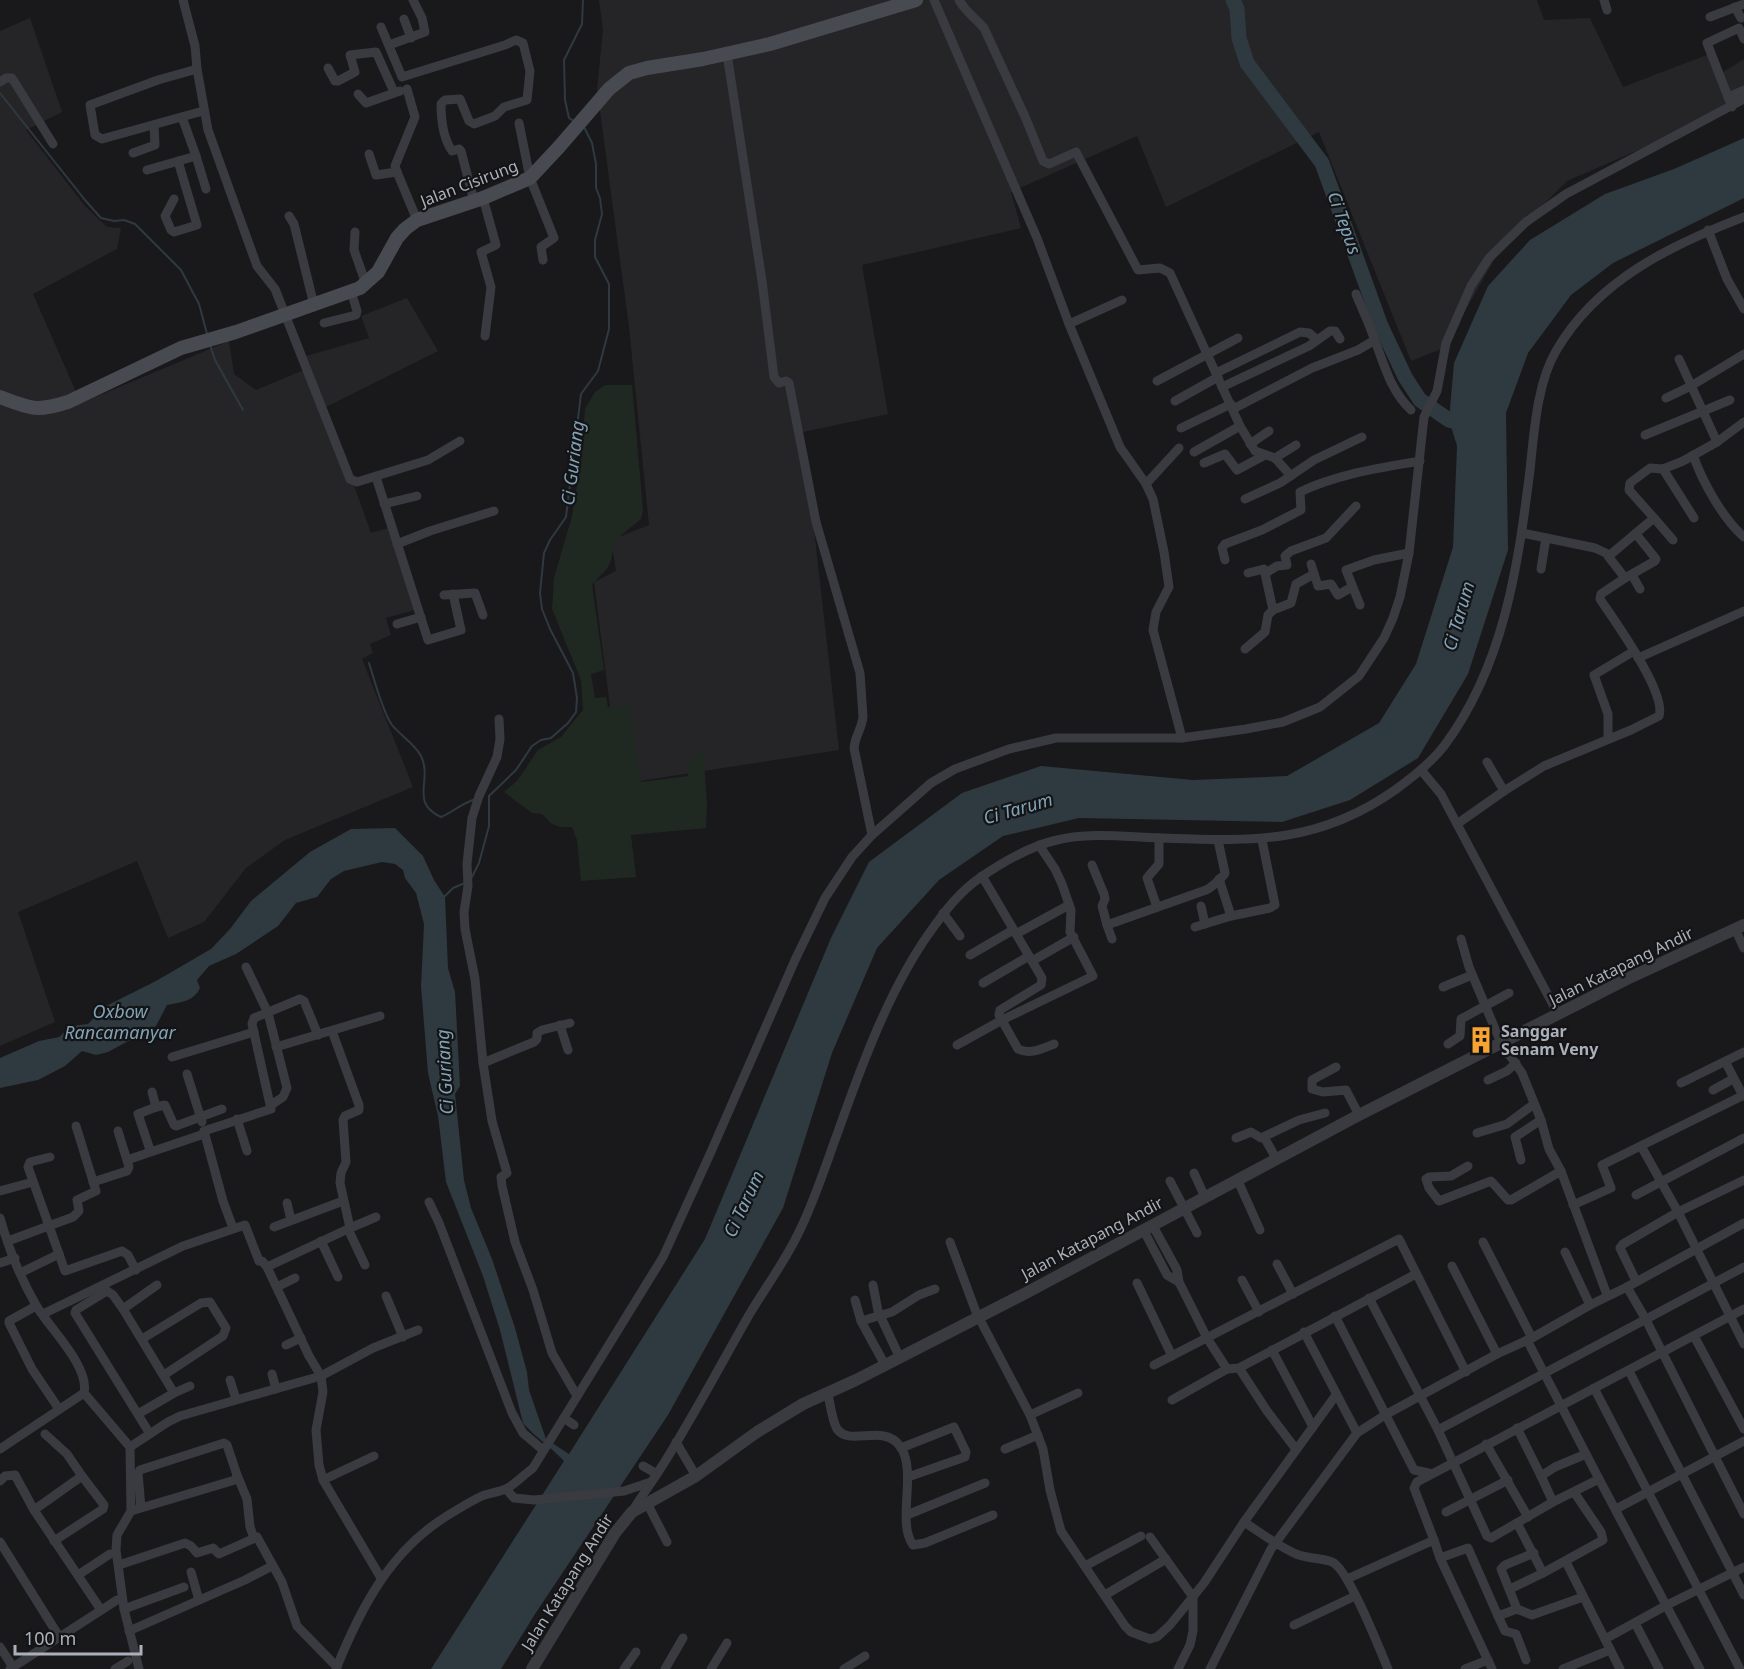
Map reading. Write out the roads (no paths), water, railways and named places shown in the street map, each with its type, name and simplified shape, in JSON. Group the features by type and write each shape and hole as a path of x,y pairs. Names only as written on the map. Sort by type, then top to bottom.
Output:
{"main road":[{"name":"Jalan Cisirung","path":"0,398 31,409 68,402 181,348 314,305 366,284 378,272 405,229 417,220 479,200 530,178 609,89 629,73 770,44 916,0"}],"street":[{"path":"183,0 195,46 203,111 226,180 257,266 275,289 350,479 357,482 428,460 460,441"},
{"path":"389,45 426,30 413,0"},
{"path":"934,0 1037,238 1069,324 1120,447 1146,484 1157,517 1169,587 1156,612 1153,630 1182,738"},
{"path":"959,0 966,13 978,20 984,28 1043,161 1049,164 1076,152 1138,270 1160,268 1170,273 1250,444 1255,450 1275,458 1291,476"},
{"path":"1604,0 1607,10"},
{"path":"1710,17 1740,5 1741,18"},
{"path":"404,19 411,38"},
{"path":"381,27 407,89 415,117 395,166 417,220"},
{"path":"1732,107 1707,44 1739,28 1744,39"},
{"path":"402,76 516,40 523,43 530,72 527,100 504,107 495,116 474,124 469,121 460,99 445,100 441,104 441,118 448,143 452,151 459,149 461,151 496,245 481,252 492,287 485,336"},
{"path":"328,68 335,81 338,81 355,72 351,55 376,52 394,92"},
{"path":"727,54 759,257 774,377 779,383 786,381 789,383 816,522 860,673 863,717 854,748 872,835"},
{"path":"197,69 158,80 90,105 95,135 102,139 203,111"},
{"path":"0,82 6,78 12,78 53,144"},
{"path":"358,94 366,104 407,89"},
{"path":"1728,97 1744,90"},
{"path":"119,1565 185,1543 197,1553 213,1548 219,1554 258,1537 285,1589 297,1626 336,1668 381,1578 404,1549 427,1529 480,1497 507,1489 533,1468 663,1257 795,960 825,898 852,857 872,835 931,783 955,769 1009,749 1056,738 1182,738 1283,722 1320,707 1359,676 1393,618 1409,552 1424,417 1435,396 1446,343 1471,286 1489,258 1526,222 1566,194 1744,99"},
{"path":"182,117 206,189"},
{"path":"519,123 530,178 554,238 541,247 543,260"},
{"path":"133,153 155,144 154,125"},
{"path":"369,154 376,175 397,172"},
{"path":"147,170 196,156"},
{"path":"174,199 165,216 171,230 174,232 197,225 178,161"},
{"path":"289,216 294,224 314,305"},
{"path":"639,1506 802,1226 818,1189 862,1068 917,950 943,913 963,891 982,876 1039,845 1075,837 1262,840 1315,829 1357,814 1421,770 1440,752 1459,725 1477,692 1505,618 1515,580 1539,406 1548,367 1555,352 1582,315 1616,282 1668,250 1708,230 1744,217"},
{"path":"1708,230 1727,279 1743,305"},
{"path":"355,232 354,250 366,284"},
{"path":"324,323 356,315 351,291"},
{"path":"1356,294 1385,370 1411,410"},
{"path":"1069,324 1122,300"},
{"path":"1222,387 1309,346 1333,331 1340,339"},
{"path":"1175,401 1217,375 1300,332 1309,333 1317,340"},
{"path":"1157,381 1238,338"},
{"path":"1181,428 1312,368 1358,350 1375,340"},
{"path":"1666,398 1691,387 1744,354"},
{"path":"1679,359 1717,442"},
{"path":"1645,435 1730,400"},
{"path":"1673,540 1629,490 1629,486 1650,468 1663,469 1693,455 1717,442 1744,422"},
{"path":"1194,452 1240,426"},
{"path":"1250,444 1269,431"},
{"path":"1245,500 1280,483 1314,460 1362,438"},
{"path":"1275,458 1296,445"},
{"path":"1322,445 1326,450 1335,446 1338,449"},
{"path":"1146,484 1179,448"},
{"path":"1204,463 1225,454 1237,470 1265,455"},
{"path":"1693,455 1711,492 1736,530 1744,537"},
{"path":"1225,560 1222,548 1225,544 1262,530 1301,510 1299,492 1343,477 1420,460"},
{"path":"1663,469 1694,518"},
{"path":"376,477 428,640 459,632 449,594 475,593 483,615"},
{"path":"384,504 417,496"},
{"path":"1266,573 1277,566 1287,565 1285,556 1291,551 1326,538 1356,506"},
{"path":"397,544 430,531 494,512"},
{"path":"1608,556 1654,518"},
{"path":"1522,533 1595,548 1608,556 1640,590"},
{"path":"1457,824 1544,766 1659,716 1660,705 1636,654 1599,597 1656,561 1636,534"},
{"path":"1541,569 1546,538"},
{"path":"1360,606 1346,572 1347,569 1409,552"},
{"path":"1248,573 1264,569 1273,610"},
{"path":"1245,649 1265,632 1268,615 1273,610 1291,603 1296,584 1312,569 1318,585 1331,584 1338,595 1352,587"},
{"path":"1608,739 1608,714 1594,675 1636,654 1744,611"},
{"path":"397,624 421,617"},
{"path":"499,719 500,748 472,818 465,929 475,979 477,1023 492,1121 506,1167 507,1174 501,1178 515,1242 533,1290 552,1353 577,1396"},
{"path":"1487,762 1504,791"},
{"path":"1421,770 1436,787 1457,824 1558,1014"},
{"path":"1157,907 1147,879 1159,864 1159,838"},
{"path":"1107,925 1212,887 1225,875 1218,840"},
{"path":"1201,906 1200,926 1275,905 1262,840"},
{"path":"957,1045 1002,1020 1093,976 1069,926 1071,916 1069,905 1055,869 1039,845"},
{"path":"1092,865 1104,894 1105,899 1102,906 1112,939"},
{"path":"982,876 1042,982 1035,989 1000,1010 999,1013 1018,1048 1022,1051 1031,1052 1054,1044"},
{"path":"1219,879 1231,916"},
{"path":"970,956 1069,905"},
{"path":"943,913 960,936"},
{"path":"1739,927 1744,948"},
{"name":"Jalan Katapang Andir","path":"531,1669 615,1533 639,1506 696,1476 757,1432 803,1404 978,1317 1359,1115 1631,977 1739,927"},
{"path":"983,983 1074,937"},
{"path":"1461,939 1472,975 1501,1043 1516,1063 1541,1120 1549,1149 1561,1171 1581,1221 1607,1296"},
{"path":"246,967 268,1013 287,1088 283,1097 271,1105"},
{"path":"1443,987 1472,975"},
{"path":"1448,1044 1460,1036 1461,1019 1509,993"},
{"path":"127,1160 237,1119 271,1109 254,1032 252,1021 254,1018 297,999 304,1001 318,1035"},
{"path":"276,1047 380,1016"},
{"path":"483,1063 534,1042 537,1039 537,1033 542,1030 565,1024 568,1050"},
{"path":"332,1031 360,1107 357,1111 345,1116 343,1120 346,1162 340,1183 349,1228 365,1265"},
{"path":"172,1056 254,1032"},
{"path":"1681,1083 1726,1063 1744,1052"},
{"path":"1488,1080 1507,1071 1516,1063"},
{"path":"1573,1205 1611,1188 1602,1166 1743,1095 1726,1063"},
{"path":"1336,1066 1312,1080 1312,1089 1323,1092 1346,1090 1359,1115"},
{"path":"187,1074 223,1202 233,1228"},
{"path":"1713,1090 1734,1079"},
{"path":"152,1092 156,1107"},
{"path":"1477,1133 1507,1125 1534,1104"},
{"path":"150,1150 138,1113 165,1105 175,1126 222,1109"},
{"path":"1236,1138 1251,1132 1258,1138 1264,1137 1299,1120 1325,1113"},
{"path":"237,1119 247,1151"},
{"path":"1521,1160 1515,1137 1541,1120"},
{"path":"4,1235 48,1226 73,1216 78,1212 76,1200 96,1192 76,1126"},
{"path":"93,1182 127,1171 129,1167 118,1131"},
{"path":"1264,1137 1277,1160"},
{"path":"1636,1195 1744,1138"},
{"path":"1641,1146 1678,1212 1744,1344"},
{"path":"50,1157 28,1163 65,1271 122,1251 128,1255 136,1270"},
{"path":"1468,1166 1451,1176 1426,1179 1429,1188 1439,1201 1491,1180 1508,1200 1511,1200 1561,1171"},
{"path":"1194,1173 1205,1197"},
{"path":"1636,1281 1620,1248 1623,1244 1678,1212 1744,1180"},
{"path":"1170,1181 1197,1233"},
{"path":"1238,1181 1260,1230"},
{"path":"0,1191 33,1182"},
{"path":"274,1227 343,1201"},
{"path":"429,1202 512,1413 523,1433 546,1445"},
{"path":"287,1203 291,1220"},
{"path":"267,1267 376,1217"},
{"path":"0,1218 4,1235 20,1273 40,1310 80,1371 85,1387 84,1393 0,1449"},
{"path":"1210,1669 1275,1542 1357,1433 1385,1415 1497,1354 1530,1339 1744,1223"},
{"path":"59,1409 32,1369 9,1321 136,1270 183,1246 245,1225 259,1261 267,1267 321,1376 324,1392 316,1430 319,1465 323,1480 381,1578"},
{"path":"1148,1228 1167,1275 1179,1282 1207,1338 1227,1369"},
{"path":"1154,1365 1399,1239 1466,1372"},
{"path":"321,1241 338,1277"},
{"path":"950,1242 978,1317 1030,1415 1038,1435 1061,1531 1131,1632 1150,1639 1157,1637 1170,1625 1204,1583 1295,1448 1336,1395"},
{"path":"1483,1242 1561,1407 1701,1669"},
{"path":"1565,1252 1590,1305"},
{"path":"20,1273 59,1254"},
{"path":"0,1263 15,1258"},
{"path":"1277,1264 1293,1294"},
{"path":"1452,1266 1497,1354"},
{"path":"1438,1430 1744,1267"},
{"path":"1172,1400 1227,1369 1239,1368 1416,1274"},
{"path":"277,1287 295,1278"},
{"path":"1242,1280 1259,1312"},
{"path":"1137,1283 1172,1356"},
{"path":"123,1309 157,1285"},
{"path":"873,1285 880,1317 899,1356"},
{"path":"1627,1287 1744,1514"},
{"path":"861,1321 892,1312 919,1295 935,1289"},
{"path":"150,1434 75,1313 76,1310 107,1291 114,1295 174,1393"},
{"path":"386,1296 404,1336"},
{"path":"1369,1298 1438,1430 1488,1537 1599,1479"},
{"path":"855,1300 861,1321 885,1365"},
{"path":"142,1339 201,1303 210,1302 216,1310 226,1328 223,1336 164,1375"},
{"path":"1465,1669 1490,1664 1440,1558 1414,1488 1417,1482 1429,1473 1561,1407 1744,1309"},
{"path":"1335,1316 1414,1470 1429,1473"},
{"path":"130,1447 180,1416 321,1376 373,1348 418,1330"},
{"path":"1304,1332 1357,1433"},
{"path":"1694,1336 1744,1429"},
{"path":"286,1345 301,1338"},
{"path":"1272,1350 1313,1427"},
{"path":"1239,1368 1295,1448"},
{"path":"1629,1371 1744,1595"},
{"path":"273,1374 276,1389"},
{"path":"230,1380 236,1399"},
{"path":"138,1414 190,1386"},
{"path":"1594,1388 1740,1669"},
{"path":"84,1393 130,1447 131,1511 117,1535 116,1550 124,1609 139,1669"},
{"path":"1030,1415 1078,1393"},
{"path":"826,1394 837,1428 843,1434 856,1436 881,1434 892,1439 901,1448 908,1477 907,1532 914,1545 925,1543 993,1515"},
{"path":"564,1418 574,1425"},
{"path":"901,1448 954,1427 966,1452 965,1457 908,1477"},
{"path":"1517,1428 1553,1502"},
{"path":"45,1434 67,1454 105,1507 54,1541"},
{"path":"1005,1449 1038,1435"},
{"path":"1616,1509 1744,1441"},
{"path":"676,1442 696,1476"},
{"path":"141,1508 138,1473 140,1470 224,1443 227,1445 247,1499 250,1527 255,1538"},
{"path":"1486,1444 1528,1516"},
{"path":"1540,1476 1586,1454"},
{"path":"323,1480 374,1456"},
{"path":"643,1466 657,1474"},
{"path":"0,1481 5,1476 15,1475 34,1510 101,1610"},
{"path":"131,1511 235,1480 237,1475"},
{"path":"34,1510 82,1476"},
{"path":"1446,1512 1508,1480"},
{"path":"507,1489 514,1498 534,1500 624,1491 651,1482"},
{"path":"907,1515 985,1483"},
{"path":"636,1488 639,1506 667,1542"},
{"path":"1510,1589 1566,1562 1603,1540 1601,1532 1574,1492"},
{"path":"1244,1522 1294,1553 1311,1559 1333,1562 1341,1569 1388,1669"},
{"path":"1517,1523 1543,1573"},
{"path":"1085,1566 1145,1536 1166,1559 1193,1597 1193,1631 1190,1644 1178,1669"},
{"path":"1347,1579 1434,1540"},
{"path":"0,1542 60,1638"},
{"path":"1440,1558 1469,1548 1505,1631 1517,1636 1526,1659"},
{"path":"1517,1609 1501,1569 1533,1553"},
{"path":"78,1575 110,1554"},
{"path":"1105,1595 1166,1559"},
{"path":"1566,1562 1620,1669"},
{"path":"129,1631 272,1566"},
{"path":"1605,1639 1744,1567"},
{"path":"192,1572 199,1600"},
{"path":"124,1609 184,1587"},
{"path":"1294,1625 1355,1596"},
{"path":"1498,1616 1517,1609 1532,1615 1583,1598"},
{"path":"0,1647 12,1668 117,1600"},
{"path":"1635,1623 1659,1669"},
{"path":"666,1669 683,1638"},
{"path":"711,1669 727,1643"},
{"path":"1563,1669 1610,1650"},
{"path":"624,1669 636,1652"},
{"path":"844,1669 865,1656"},
{"path":"115,1669 128,1660"}],"water":[{"path":"1744,138 1744,198 1613,263 1571,295 1528,353 1506,413 1508,550 1468,674 1418,758 1350,800 1282,822 1079,818 1003,836 939,880 877,948 832,1053 783,1208 668,1415 535,1614 501,1669 431,1669 564,1461 523,1423 500,1330 483,1276 446,1182 438,1116 428,1073 421,986 424,924 416,893 405,878 403,870 395,864 382,862 344,871 331,879 317,897 296,903 278,926 236,954 209,966 197,980 200,988 197,993 186,1001 167,1005 156,1026 108,1052 96,1055 82,1051 65,1066 38,1080 0,1088 0,1058 39,1041 59,1037 71,1026 88,1024 106,1006 156,981 211,949 251,901 310,852 351,829 395,828 423,856 445,897 448,968 455,992 460,1086 455,1094 464,1180 471,1208 492,1259 515,1328 527,1372 529,1390 546,1439 569,1454 705,1239 831,938 869,862 962,793 1041,766 1193,780 1287,776 1379,723 1416,664 1453,547 1457,446 1449,420 1454,363 1488,286 1530,240 1605,194 1674,169"}],"waterway":[{"name":"Ci Guriang","path":"574,121 569,118 565,100 564,60 582,24 583,0"},
{"name":"Ci Tepus","path":"1233,0 1237,9 1239,38 1247,63 1322,163 1381,326 1405,377 1420,400 1449,420 1467,425"},
{"path":"0,93 101,218 114,221 124,220 135,224 181,270 199,304 207,334"},
{"name":"Ci Guriang","path":"472,877 479,863 489,826 489,796 516,770 532,746 541,740 551,738 568,723 576,712 577,698 573,673 550,629 542,609 540,593 544,553 566,517 581,394 598,371 609,329 609,284 595,257 595,240 602,214 596,188 596,164 592,143 584,127"},
{"path":"210,345 215,360 243,410"},
{"path":"369,663 389,720 421,756 425,774 426,805 441,817 476,799"},
{"name":"Ci Guriang","path":"443,898 453,888 465,883"}],"place":[{"name":"Sanggar Senam Veny","path":"1481,1040"}],"water label":[{"name":"Ci Tarum","path":"1459,616"},
{"name":"Ci Tarum","path":"1018,809"},
{"name":"Oxbow Rancamanyar","path":"120,1022"},
{"name":"Ci Tarum","path":"744,1204"}]}
